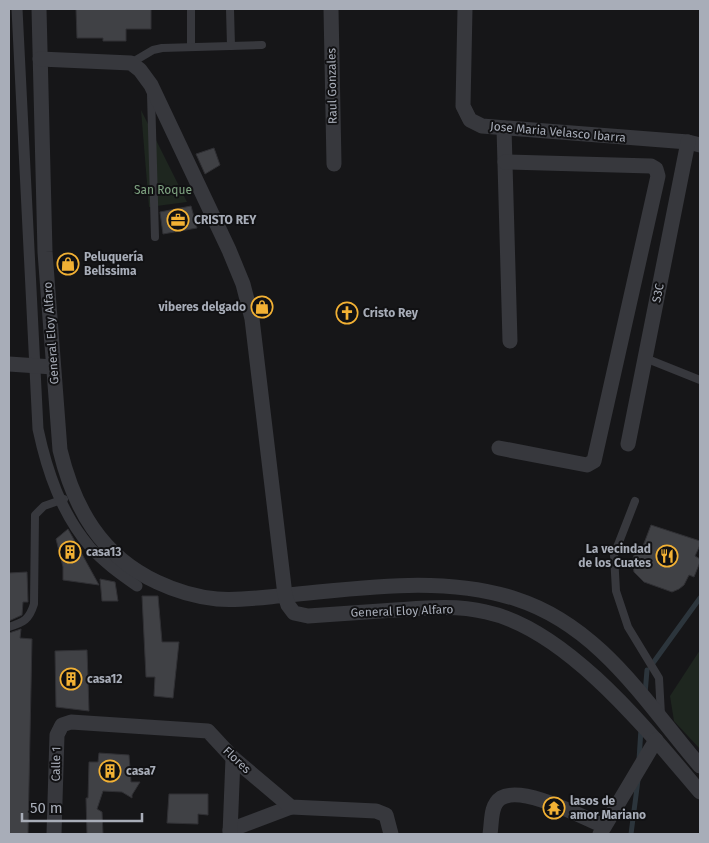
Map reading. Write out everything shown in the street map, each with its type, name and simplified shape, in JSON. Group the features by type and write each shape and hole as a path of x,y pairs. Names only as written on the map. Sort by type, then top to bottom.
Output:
{"street":[{"path":"17,9 38,429 45,462 55,488 68,498 71,519 89,546 112,569 137,586"},
{"name":"General Eloy Alfaro","path":"39,9 45,252 60,450 66,474 68,498 104,544 142,575 192,595 217,599 246,599 394,586 470,588 516,599 560,618 583,634 618,666 700,766"},
{"name":"Raul Gonzales","path":"331,9 334,164"},
{"name":"Jose Maria Velasco Ibarra","path":"465,9 463,106 470,120 482,126 694,144"},
{"path":"40,59 131,63 140,70 150,85 243,284 252,319 285,595"},
{"path":"504,128 510,341"},
{"name":"S3C","path":"628,444 645,358 694,144"},
{"path":"499,448 587,465 594,461 658,176 656,169 651,166 504,162"},
{"path":"9,364 53,367"},
{"name":"General Eloy Alfaro","path":"285,595 288,605 294,613 308,616 452,607 487,612 518,622 546,638 582,666 616,697 700,792"},
{"name":"Flores","path":"62,725 72,722 208,731 233,758 291,807"},
{"name":"Calle 1","path":"54,834 57,735 62,725"},
{"path":"490,834 495,805 501,798 511,795 538,798 602,830 656,740"},
{"path":"233,758 230,832 291,807 376,811 386,815 391,834"}],"lane":[{"path":"190,9 191,47"},
{"path":"230,9 231,46"},
{"path":"131,63 153,50 162,48 262,45"},
{"path":"150,85 155,237"},
{"path":"645,358 700,380"},
{"path":"9,627 25,621 31,615 34,604 34,515 44,506 68,498"},
{"path":"635,501 614,554 616,591 628,627 659,678 661,720"}],"green space":[{"name":"San Roque","path":"141,110 187,202 149,207"},
{"path":"700,650 700,749 674,721 670,696"}],"building":[{"path":"76,9 151,9 151,29 126,29 126,41 103,41 103,38 77,38"},
{"path":"214,148 220,165 205,174 196,154"},
{"name":"CRISTO REY","path":"191,206 197,228 163,234 160,212"},
{"path":"651,525 700,541 695,556 700,559 700,562 694,577 689,575 684,585 672,592 644,582 634,572 632,561 638,545 643,546"},
{"name":"casa13","path":"68,529 99,585 63,580 63,567 56,539"},
{"path":"27,572 28,602 23,602 22,615 9,621 9,573"},
{"path":"100,579 115,582 118,601 102,601"},
{"name":"casa12","path":"142,596 158,596 162,642 179,642 173,698 154,696 155,677 146,677"},
{"path":"21,629 20,638 32,639 28,834 9,834 9,633"},
{"name":"casa12","path":"87,650 89,711 56,707 55,651"},
{"path":"99,753 129,755 131,782 140,782 132,798 122,792 103,791 97,809 102,812 103,834 87,834 86,798 88,798 89,762 98,762"},
{"path":"169,794 208,794 208,815 198,814 198,824 167,823"}],"waterway":[{"path":"653,663 700,598"},
{"path":"645,694 647,670"},
{"path":"639,760 641,729"},
{"path":"631,834 638,780"}],"place":[{"name":"CRISTO REY","path":"178,220"},
{"name":"Peluquería Belissima","path":"68,264"},
{"name":"viberes delgado","path":"262,307"},
{"name":"Cristo Rey","path":"347,313"},
{"name":"casa13","path":"70,552"},
{"name":"La vecindad de los Cuates","path":"667,556"},
{"name":"casa12","path":"71,679"},
{"name":"casa7","path":"110,771"},
{"name":"lasos de amor Mariano","path":"554,808"}]}
